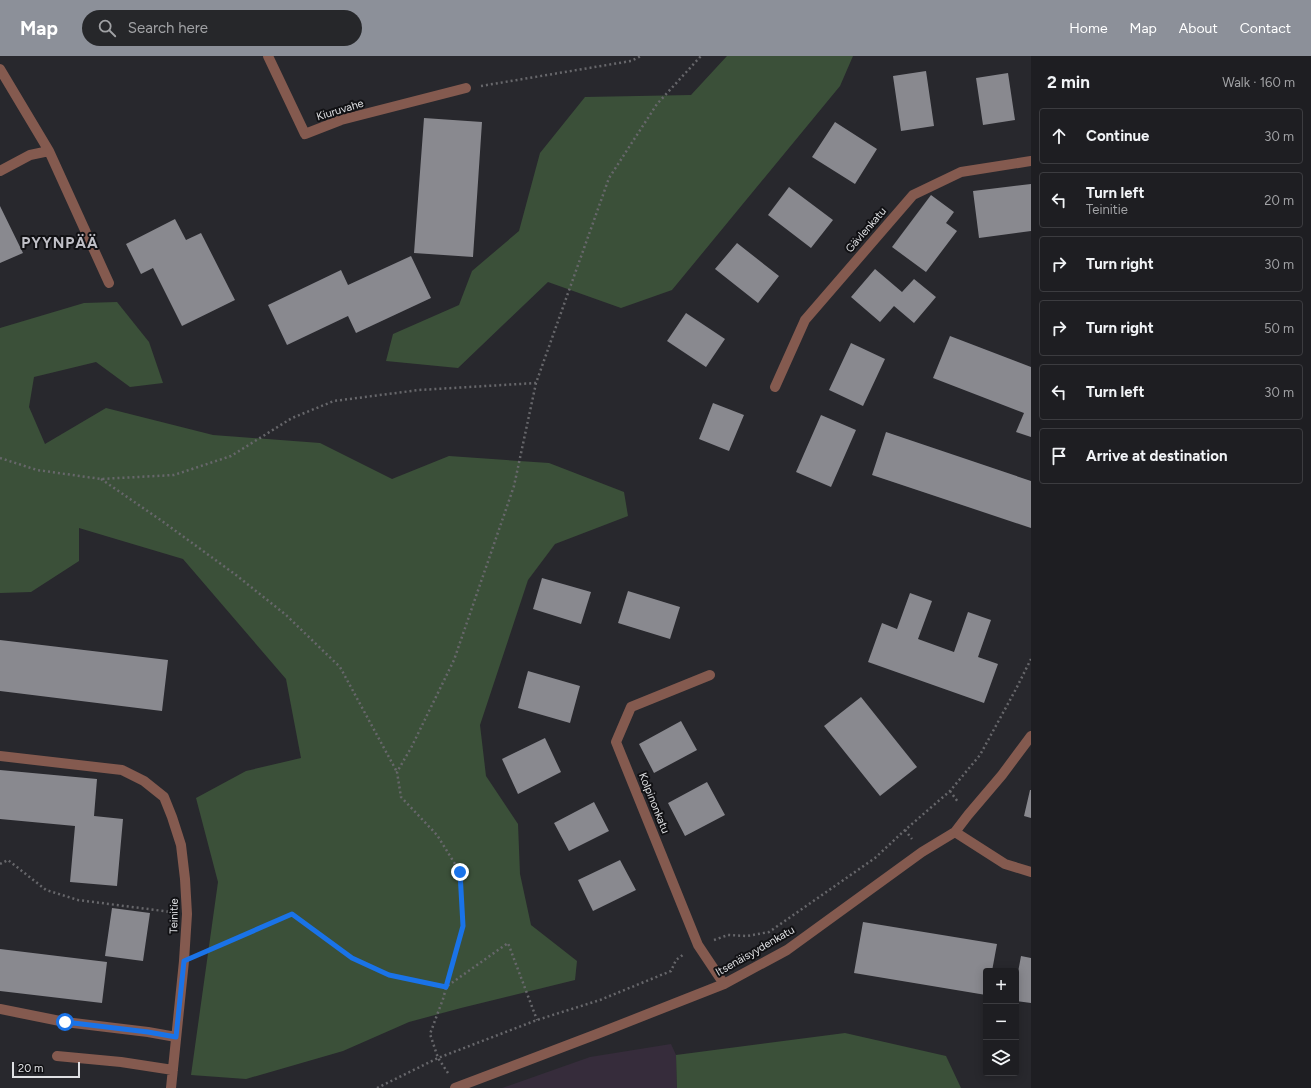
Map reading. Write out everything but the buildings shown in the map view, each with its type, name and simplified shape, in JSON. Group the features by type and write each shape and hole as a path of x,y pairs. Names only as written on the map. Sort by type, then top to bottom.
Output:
{"street":[{"name":"Kiuruvahe","path":"268,56 305,134 341,120 466,88"},
{"path":"0,69 50,151 109,283"},
{"path":"0,170 30,155 50,151"},
{"name":"Gävlenkatu","path":"775,386 805,320 913,195 961,172 1031,161"},
{"name":"Kolpinonkatu","path":"710,675 631,707 616,742 698,945 724,984"},
{"name":"Itsenäisyydenkatu","path":"456,1087 724,984 787,950 922,852 955,832 968,814 1002,775 1031,736"},
{"name":"Teinitie","path":"0,756 122,770 144,781 164,797 181,845 187,914 184,961 171,1088"},
{"path":"955,832 1005,864 1031,872"},
{"path":"0,1009 65,1022 148,1032 176,1037"},
{"path":"57,1056 121,1062 173,1070"}],"path":[{"path":"466,88 631,61 641,56"},
{"path":"397,772 411,748 454,660 514,486 536,383 609,178 657,104 701,56"},
{"path":"0,458 38,470 101,479 174,475 231,456 292,418 334,401 419,390 536,383"},
{"path":"101,479 236,575 286,615 340,667 397,772 401,797 438,836 460,872 463,926 446,987 430,1034 438,1058 456,1087"},
{"path":"980,755 1031,659"},
{"path":"0,864 8,860 46,890 78,900 187,914"},
{"path":"184,961 292,914 352,958 389,975 446,987 508,943 537,1020"}],"shaded area":[{"path":"671,1044 676,1055 677,1088 502,1088 590,1057"}],"green space":[{"path":"727,56 853,56 840,86 672,290 621,308 548,282 458,368 386,361 393,334 459,305 472,271 519,231 540,153 585,97 691,95"},
{"path":"117,302 149,342 163,383 130,387 96,362 34,377 29,407 45,444 106,408 213,435 320,443 392,479 449,456 549,463 624,492 628,516 555,544 528,580 480,725 486,776 518,824 520,874 531,925 577,961 575,980 409,1022 343,1051 246,1079 191,1075 218,882 196,798 246,771 301,758 286,679 183,559 79,528 79,561 31,592 0,593 0,328 84,303"},
{"path":"845,1033 946,1056 961,1088 677,1088 676,1055"}],"district":[{"name":"PYYNPÄÄ","path":"60,243"}],"route":[{"path":"65,1022 148,1032 176,1037 184,961 292,914 352,958 389,975 446,987 463,926 460,872"}]}
